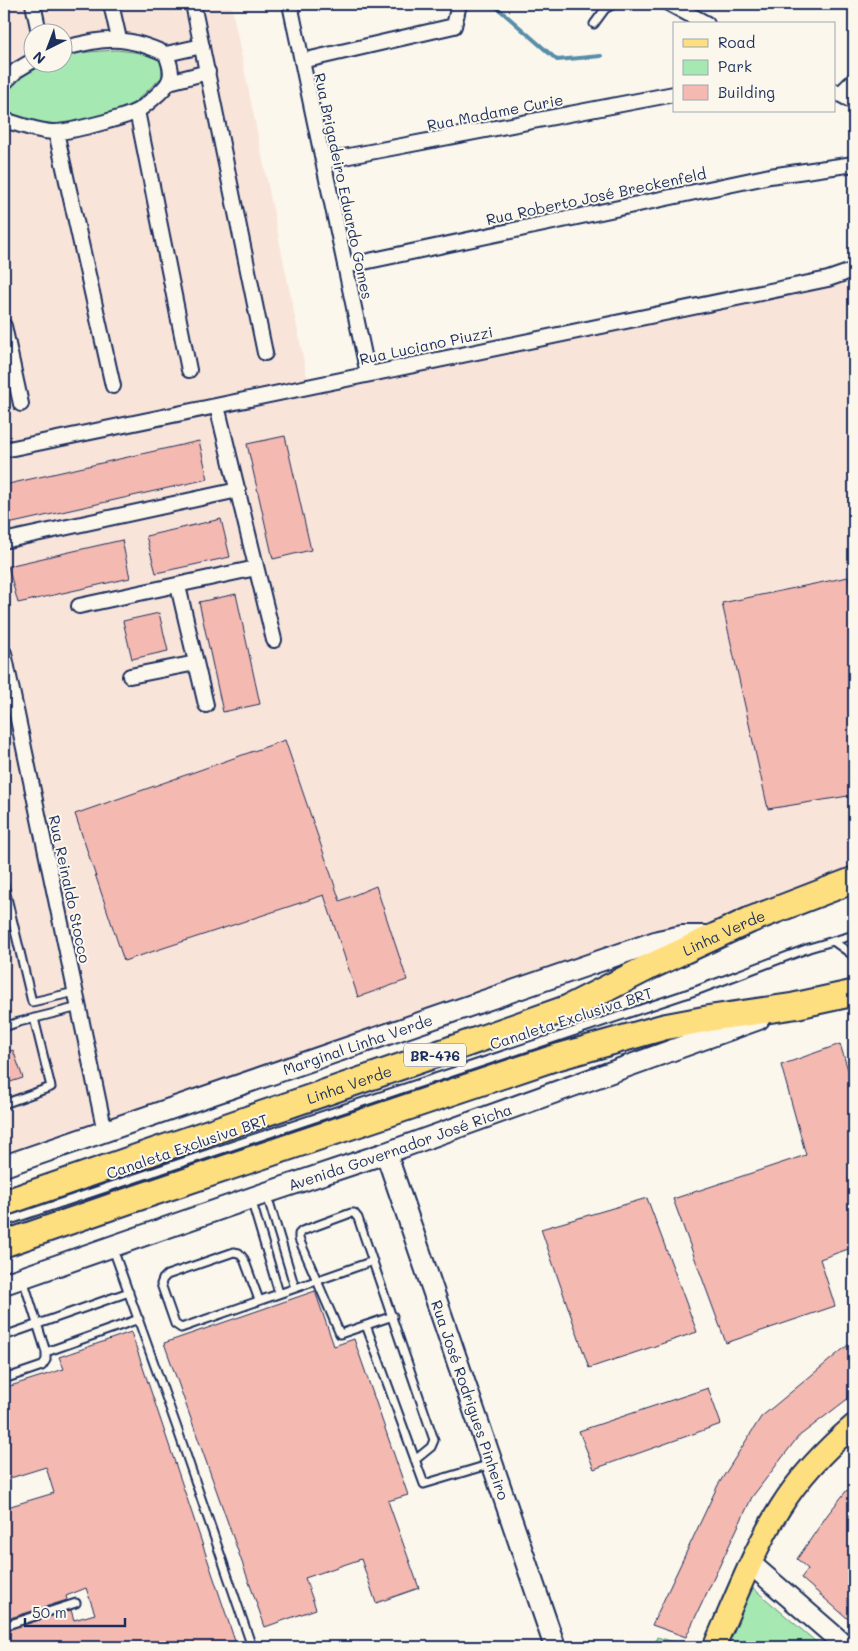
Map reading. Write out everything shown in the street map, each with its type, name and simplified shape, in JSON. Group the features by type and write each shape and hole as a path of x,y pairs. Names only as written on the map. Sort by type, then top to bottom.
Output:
{"highway":[{"name":"Linha Verde","path":"4,1203 568,1008 714,936 770,911 854,880"},
{"name":"BR-476","path":"4,1244 554,1058 664,1026 794,1006 854,993"}],"main road":[{"name":"Marginal Linha Verde","path":"4,1166 658,941 682,936 714,936"},
{"name":"Avenida Governador José Richa","path":"13,1281 386,1153 794,1006"},
{"name":"Rua José Rodrigues Pinheiro","path":"386,1153 556,1647"},
{"path":"714,1647 759,1571 771,1523 801,1479 819,1457 854,1425"},
{"path":"759,1571 847,1647"}],"street":[{"path":"33,4 37,22"},
{"path":"111,4 119,39"},
{"path":"193,4 265,353"},
{"name":"Rua Brigadeiro Eduardo Gomes","path":"290,4 368,374"},
{"path":"302,61 454,26 459,4"},
{"path":"670,4 704,22"},
{"path":"72,46 92,40 119,39 147,45 166,54 202,46"},
{"path":"166,54 171,67 169,82"},
{"path":"4,82 22,67"},
{"path":"4,119 35,129 56,132 111,120 137,111 169,82 208,72"},
{"path":"854,80 837,93 854,102"},
{"name":"Rua Madame Curie","path":"323,161 673,94"},
{"path":"137,111 189,370"},
{"path":"56,132 113,386"},
{"name":"Rua Roberto José Breckenfeld","path":"345,266 770,176 854,164"},
{"name":"Rua Luciano Piuzzi","path":"4,450 828,279 854,270"},
{"path":"4,326 21,404"},
{"path":"217,406 274,640"},
{"path":"8,540 238,490"},
{"path":"79,606 256,568"},
{"path":"178,586 206,705"},
{"name":"Rua Reinaldo Stocco","path":"4,653 7,681 105,1132"},
{"path":"130,676 196,662"}],"lane":[{"path":"594,24 605,9 614,4"},
{"path":"4,885 6,905 32,1002 75,992"},
{"name":"Canaleta Exclusiva BRT","path":"4,1222 698,990 809,948 854,935"},
{"path":"833,941 854,956"},
{"path":"4,1027 79,1007"},
{"path":"4,1104 51,1087 34,1018"},
{"path":"258,1196 295,1288"},
{"path":"258,1196 279,1293"},
{"path":"393,1316 340,1334 300,1239 299,1234 302,1230 354,1213 358,1218 393,1316 434,1440 431,1447 415,1460"},
{"path":"112,1246 252,1647"},
{"path":"259,1300 244,1259 239,1253 234,1252 167,1275 163,1279 162,1284 176,1324 181,1328 373,1261"},
{"path":"4,1379 42,1366 46,1360 46,1352 37,1324 13,1281"},
{"path":"4,1336 129,1292"},
{"path":"46,1352 139,1320"},
{"path":"366,1325 424,1484 492,1463"},
{"path":"4,1626 76,1603"}],"shaded area":[{"path":"4,4 231,4 309,386 828,279 854,288 854,880 4,1164"}],"green space":[{"path":"116,50 151,54 158,58 163,65 162,77 135,102 103,118 55,128 12,118 4,106 6,94 10,88 30,72 72,72 72,55"},
{"path":"753,1588 822,1647 725,1647"},
{"path":"657,1637 691,1647 654,1647"}],"building":[{"path":"285,436 311,550 273,559 247,444"},
{"path":"199,441 208,479 4,525 4,485"},
{"path":"221,519 230,557 156,573 146,536"},
{"path":"122,540 130,578 18,603 8,566"},
{"path":"848,577 854,604 854,795 768,809 722,603"},
{"path":"236,594 260,704 223,712 199,602"},
{"path":"159,613 168,651 132,659 123,621"},
{"path":"285,740 340,901 376,886 407,980 358,997 324,895 124,961 75,814"},
{"path":"840,1044 854,1089 854,1247 820,1259 835,1306 726,1343 673,1199 806,1155 781,1065"},
{"path":"13,1050 23,1078 4,1084 4,1053"},
{"path":"647,1198 697,1332 589,1368 541,1229"},
{"path":"315,1291 334,1346 354,1339 408,1495 388,1501 419,1588 376,1603 361,1559 305,1578 316,1609 265,1627 164,1343"},
{"path":"131,1332 237,1647 9,1647 4,1631 71,1610 74,1620 95,1614 86,1588 66,1596 67,1600 4,1620 4,1508 54,1493 46,1467 4,1480 4,1388 64,1369 59,1357"},
{"path":"854,1340 854,1394 798,1437 752,1497 686,1637 652,1625 718,1485 761,1417"},
{"path":"708,1388 721,1424 594,1469 579,1431"},
{"path":"847,1490 854,1497 854,1521 849,1527 854,1532 854,1624 801,1578 808,1569 797,1559"}],"waterway":[{"path":"493,4 557,60 601,56"}]}
